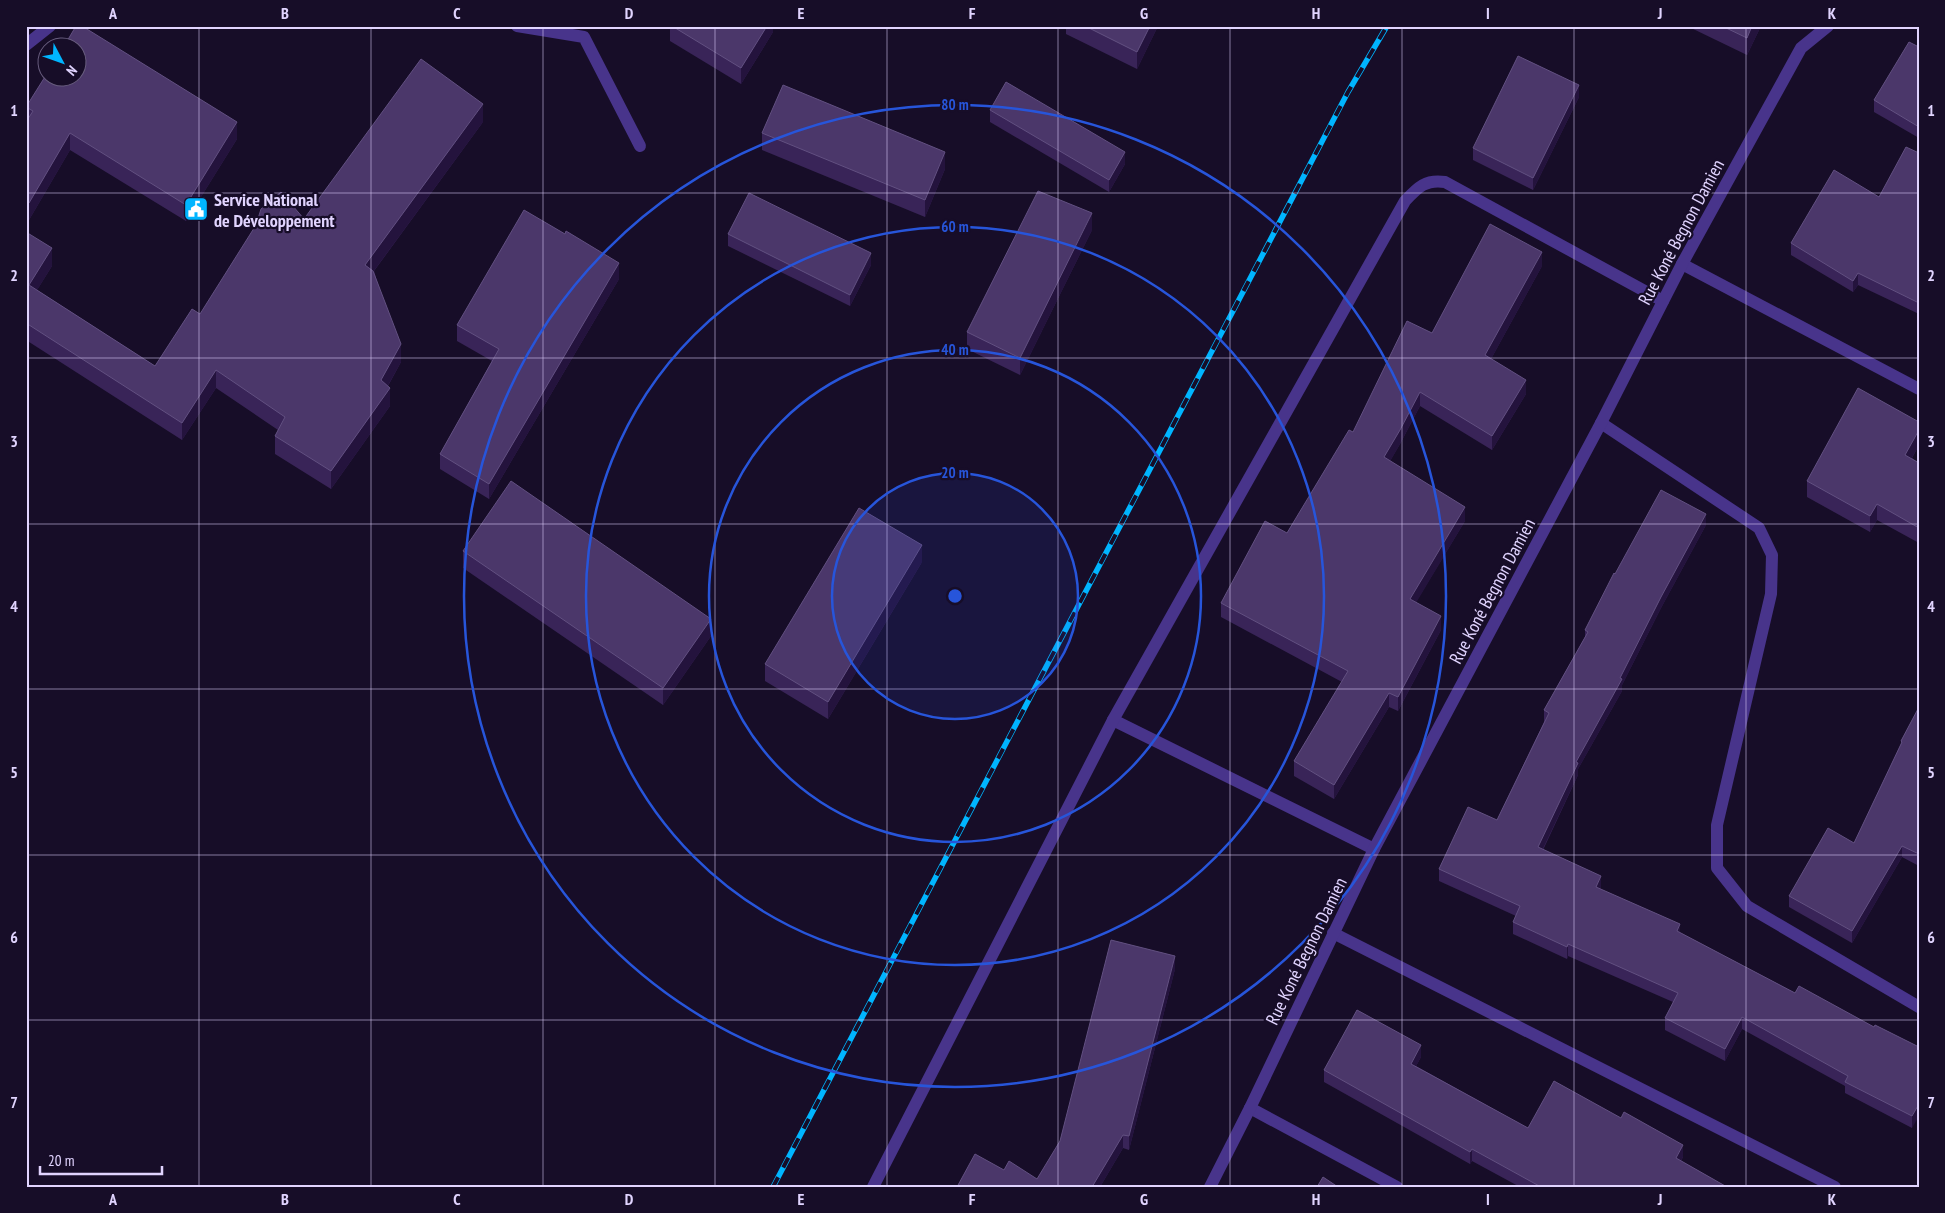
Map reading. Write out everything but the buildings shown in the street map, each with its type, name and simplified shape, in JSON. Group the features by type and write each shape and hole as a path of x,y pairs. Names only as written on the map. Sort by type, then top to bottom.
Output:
{"street":[{"path":"26,45 50,26"},
{"path":"517,26 586,32 640,146"},
{"name":"Rue Koné Begnon Damien","path":"1210,1187 1250,1108 1374,849 1600,423 1682,264 1801,48 1828,26"},
{"path":"874,1187 1112,720 1405,201 1424,184 1434,180 1445,182 1663,301"},
{"path":"1682,264 1919,389"},
{"path":"1600,423 1759,528 1772,555 1771,594 1717,824 1717,868 1747,906 1919,1007"},
{"path":"1112,720 1374,849"},
{"path":"1333,933 1835,1187"},
{"path":"1250,1108 1397,1187"}],"railway":[{"path":"773,1187 1348,92 1387,26"}],"place":[{"name":"Service National de Développement","path":"196,209"}]}
